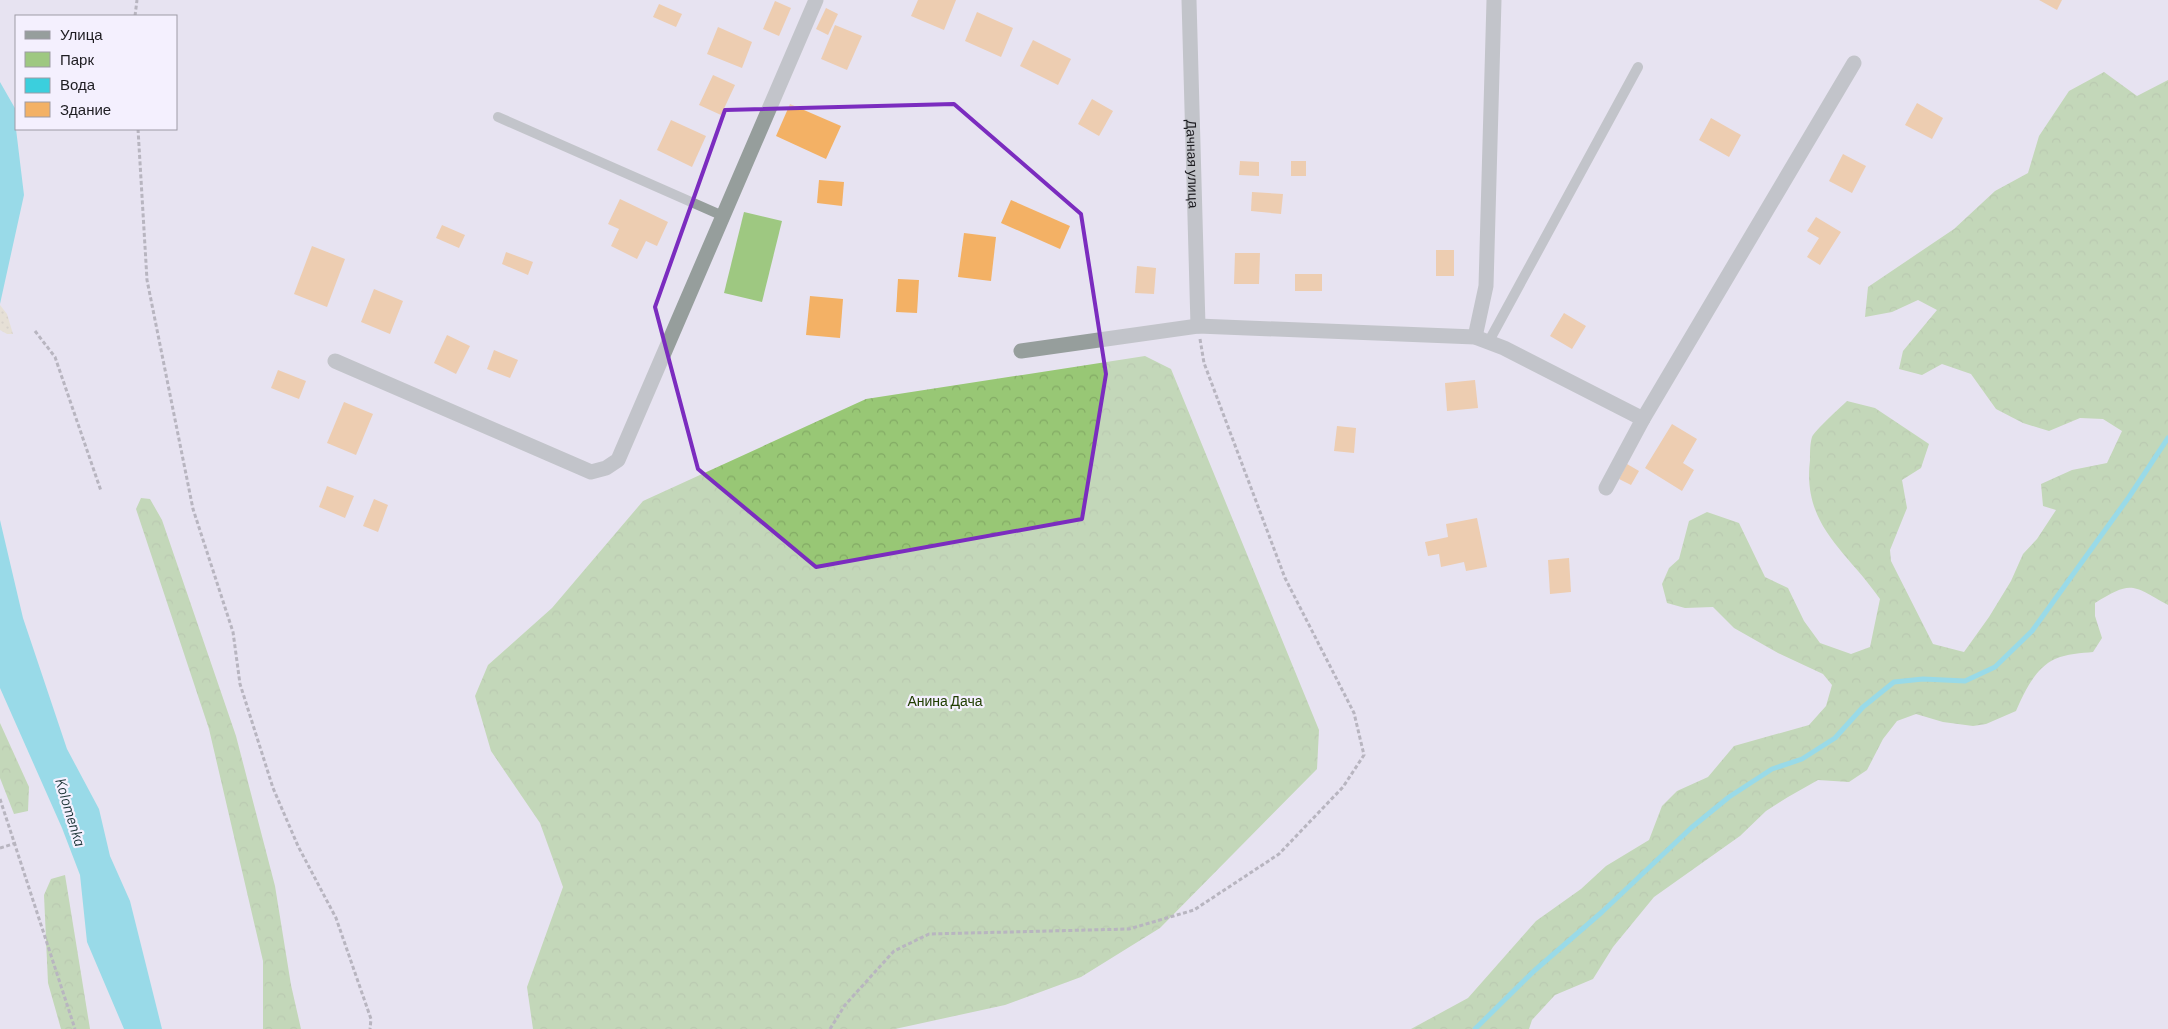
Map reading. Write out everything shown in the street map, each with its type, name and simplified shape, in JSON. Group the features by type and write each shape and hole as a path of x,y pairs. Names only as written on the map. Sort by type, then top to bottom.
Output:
{"street":[{"path":"335,361 591,472 606,468 618,460 816,0"},
{"name":"Дачная улица","path":"1189,0 1198,326"},
{"path":"1482,339 1486,286 1494,0"},
{"path":"1606,488 1642,419 1854,64"},
{"path":"1021,351 1198,326 1482,339 1642,419"}],"lane":[{"path":"1482,339 1638,68"},
{"path":"498,117 723,216"}],"path":[{"path":"135,15 136,0"},
{"path":"138,130 147,280 192,509 233,632 240,684 273,788 298,846 336,918 371,1019 370,1029"},
{"path":"830,1029 845,1005 894,951 929,934 1129,929 1194,910 1279,854 1343,787 1364,755 1354,713 1285,578 1204,363 1198,326"},
{"path":"35,331 55,357 101,490"},
{"path":"0,799 16,843 75,1029"},
{"path":"0,848 16,843"}],"highlighted area":[{"path":"954,104 1081,214 1106,374 1082,519 816,567 698,469 655,307 725,110"}],"green space":[{"path":"2104,72 2137,96 2168,80 2168,605 2147,593 2132,588 2117,591 2095,603 2095,616 2102,638 2093,652 2064,656 2048,663 2031,682 2016,711 1986,724 1973,726 1943,722 1916,714 1897,721 1883,739 1867,770 1849,782 1818,780 1788,797 1766,811 1740,836 1654,897 1613,947 1593,979 1555,995 1532,1020 1529,1029 1411,1029 1468,998 1536,921 1581,889 1606,866 1649,840 1662,806 1677,791 1708,777 1734,746 1809,725 1826,706 1832,685 1823,674 1778,653 1734,628 1713,607 1685,608 1667,603 1662,584 1669,568 1679,559 1689,521 1707,512 1739,523 1765,577 1788,588 1804,621 1820,643 1851,654 1870,647 1880,599 1841,551 1820,520 1813,503 1809,483 1811,442 1818,429 1847,401 1875,408 1929,444 1921,468 1902,480 1907,508 1890,550 1891,561 1933,644 1964,652 1989,617 2011,581 2023,554 2037,539 2056,510 2043,506 2041,484 2072,470 2107,463 2122,431 2103,419 2080,418 2049,431 2023,423 1996,409 1971,374 1942,364 1922,375 1899,369 1903,351 1937,310 1918,300 1892,312 1865,317 1868,287 1954,229 1995,191 2028,173 2039,136 2069,91"},
{"path":"744,212 782,221 762,302 724,293"},
{"name":"Анина Дача","path":"1145,356 1171,369 1319,730 1317,769 1160,928 1081,977 1005,1005 895,1029 533,1029 527,987 563,887 540,823 491,751 475,696 488,665 552,608 643,501 866,399"},
{"path":"141,498 150,499 162,520 236,736 275,886 291,985 301,1029 263,1029 263,961 209,729 136,509"},
{"path":"0,723 29,787 28,811 14,814 0,778"},
{"path":"65,875 90,1029 61,1029 48,983 44,895 51,879"}],"sand":[{"path":"0,305 7,314 13,334 7,334 0,330"}],"water":[{"path":"0,82 15,108 15,130 24,195 0,304"},
{"name":"Kolomenka","path":"0,520 23,618 67,749 99,809 110,856 130,901 162,1029 124,1029 87,942 80,875 62,828 0,688"}],"building":[{"path":"918,0 956,0 944,30 911,16"},
{"path":"2039,0 2062,0 2057,10"},
{"path":"775,1 791,8 779,36 763,29"},
{"path":"659,4 682,14 676,27 653,17"},
{"path":"826,8 838,14 828,35 816,29"},
{"path":"977,12 1013,28 1001,57 965,41"},
{"path":"835,25 862,36 847,70 821,59"},
{"path":"718,27 752,42 742,68 707,54"},
{"path":"1033,40 1071,59 1058,85 1020,66"},
{"path":"713,75 735,85 721,115 699,105"},
{"path":"1092,99 1113,111 1099,136 1078,124"},
{"path":"1917,103 1943,118 1932,139 1905,125"},
{"path":"790,104 841,126 826,159 776,136"},
{"path":"1711,118 1741,135 1729,157 1699,140"},
{"path":"671,120 706,136 692,167 657,150"},
{"path":"1843,154 1866,166 1852,193 1829,181"},
{"path":"1240,161 1259,162 1259,176 1239,175"},
{"path":"1291,161 1306,161 1306,176 1291,176"},
{"path":"819,180 844,182 842,206 817,203"},
{"path":"1252,192 1283,194 1281,214 1251,211"},
{"path":"620,199 668,222 657,246 646,241 637,259 611,246 619,229 608,224"},
{"path":"1011,200 1070,226 1060,249 1001,223"},
{"path":"1816,217 1841,232 1820,265 1807,257 1819,238 1807,231"},
{"path":"442,225 465,235 459,248 436,238"},
{"path":"964,233 996,237 991,281 958,277"},
{"path":"312,246 345,259 327,307 294,294"},
{"path":"1436,250 1454,250 1454,276 1436,276"},
{"path":"506,252 533,262 528,275 502,264"},
{"path":"1235,253 1260,253 1259,284 1234,284"},
{"path":"1137,266 1156,268 1154,294 1135,293"},
{"path":"1295,274 1322,274 1322,291 1295,291"},
{"path":"898,279 919,280 917,313 896,312"},
{"path":"374,289 403,301 390,334 361,322"},
{"path":"810,296 843,299 840,338 806,335"},
{"path":"1564,313 1586,326 1572,349 1550,336"},
{"path":"447,335 470,346 456,374 434,363"},
{"path":"494,350 518,360 510,378 487,369"},
{"path":"278,370 306,381 299,399 271,388"},
{"path":"1475,380 1478,408 1447,411 1445,383"},
{"path":"344,402 373,414 356,455 327,443"},
{"path":"1672,424 1697,439 1683,463 1694,470 1682,491 1645,468"},
{"path":"1337,426 1356,428 1354,453 1334,451"},
{"path":"1627,464 1639,471 1631,485 1619,479"},
{"path":"327,486 354,496 345,518 319,507"},
{"path":"374,499 388,505 378,532 363,526"},
{"path":"1477,518 1487,567 1466,571 1464,562 1441,567 1439,554 1428,556 1425,542 1448,537 1446,524"},
{"path":"1569,558 1571,592 1550,594 1548,560"}],"waterway":[{"path":"1475,1029 1534,971 1602,912 1691,828 1729,797 1772,769 1802,759 1835,738 1863,707 1894,682 1923,679 1965,681 1995,667 2032,631 2129,497 2168,438"}]}
